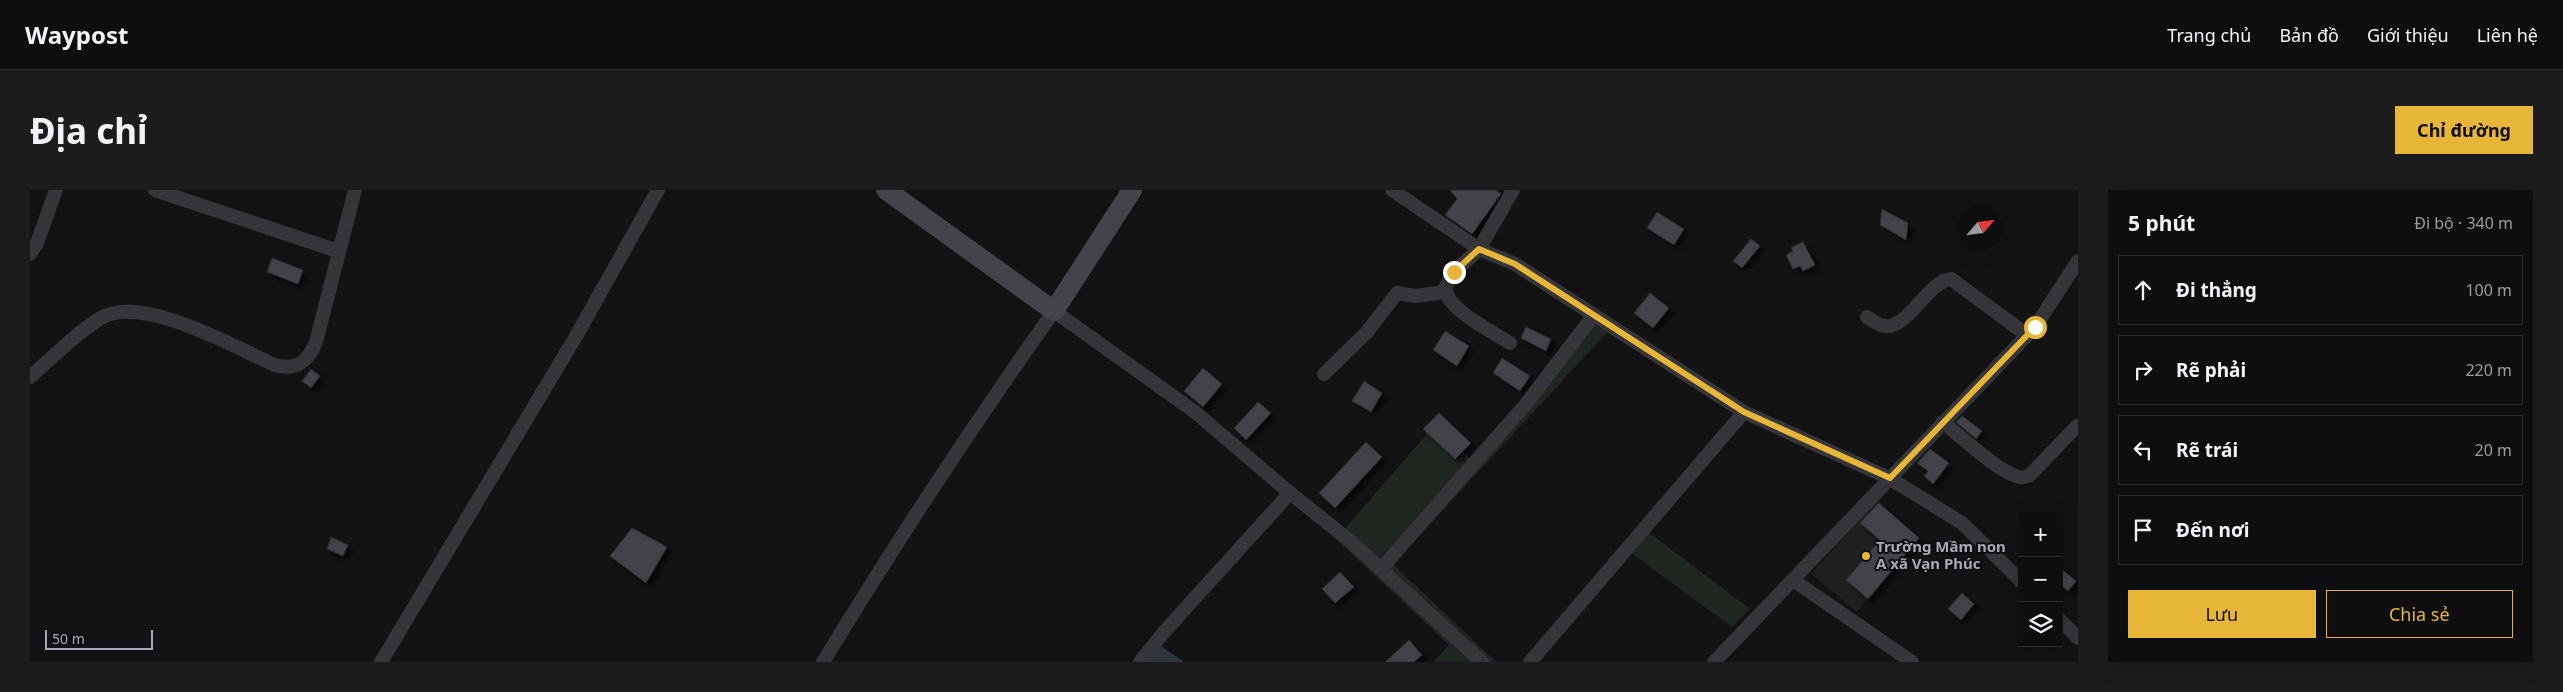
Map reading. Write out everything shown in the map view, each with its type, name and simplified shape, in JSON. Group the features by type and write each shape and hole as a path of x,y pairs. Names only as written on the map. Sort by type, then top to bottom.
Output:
{"street":[{"path":"30,254 37,242 56,190"},
{"path":"155,190 338,251"},
{"path":"30,377 102,317 127,312 152,313 274,365 294,367 310,356 316,342 355,190"},
{"path":"381,662 509,450 658,190"},
{"path":"886,190 1195,412 1290,493 1349,540 1482,662"},
{"path":"823,662 889,554 1003,382 1054,310 1132,190"},
{"path":"1392,190 1479,249 1515,264 1744,412 1890,478 1962,523 2018,578"},
{"path":"1510,343 1470,318 1445,292 1445,286 1454,272 1479,249 1513,190"},
{"path":"1714,662 2035,327 2074,276 2078,261"},
{"path":"1867,317 1882,326 1890,326 1901,320 1941,283 1951,279 2027,335"},
{"path":"1324,374 1367,332 1397,294 1415,296 1445,292"},
{"path":"1381,569 1526,404 1594,315"},
{"path":"1530,662 1744,412"},
{"path":"1943,422 2003,469 2019,478 2030,475 2077,426"},
{"path":"1140,662 1164,632 1290,493"},
{"path":"1793,580 1912,662"},
{"path":"2063,623 2078,638"}],"shaded area":[{"path":"1599,320 1611,328 1393,564 1496,662 1434,662 1449,645 1336,539 1433,427 1471,459"},
{"name":"Trường Mầm non A xã Vạn Phúc","path":"1877,501 1919,538 1857,612 1811,574"},
{"path":"1639,525 1750,609 1732,627 1623,547"},
{"path":"1158,647 1162,647 1184,662 1146,662"}],"building":[{"path":"1450,190 1496,190 1501,194 1472,234 1445,215 1457,199"},
{"path":"1882,209 1908,223 1906,240 1880,225"},
{"path":"1657,212 1684,229 1674,245 1647,228"},
{"path":"1751,239 1760,246 1742,268 1733,261"},
{"path":"1803,242 1815,265 1803,271 1800,266 1793,269 1786,255 1793,251 1791,248"},
{"path":"272,258 303,270 298,284 267,272"},
{"path":"1650,293 1669,308 1653,328 1634,313"},
{"path":"1526,327 1551,339 1546,351 1521,338"},
{"path":"1445,331 1469,346 1457,366 1433,350"},
{"path":"1502,358 1530,376 1520,391 1493,373"},
{"path":"1203,368 1222,384 1203,407 1184,391"},
{"path":"311,369 320,376 311,388 302,381"},
{"path":"1364,381 1382,393 1371,412 1352,401"},
{"path":"1258,402 1271,413 1246,440 1234,428"},
{"path":"1439,413 1471,443 1455,459 1423,429"},
{"path":"1962,416 1982,431 1976,439 1956,422"},
{"path":"1366,442 1382,457 1335,508 1319,493"},
{"path":"1930,449 1949,463 1933,484 1924,476 1928,471 1917,463"},
{"path":"1879,503 1919,538 1868,599 1846,580 1880,540 1860,523"},
{"path":"632,528 667,547 646,583 610,556"},
{"path":"331,537 348,545 343,556 327,549"},
{"path":"2063,570 2076,581 2068,591 2063,587"},
{"path":"1340,572 1354,587 1335,603 1322,589"},
{"path":"1962,593 1974,604 1961,620 1948,609"},
{"path":"1409,640 1422,655 1414,662 1385,662"}],"place":[{"name":"Trường Mầm non A xã Vạn Phúc","path":"1866,556"}],"route":[{"path":"1454,272 1479,249 1515,264 1744,412 1890,478 2035,327"}]}
